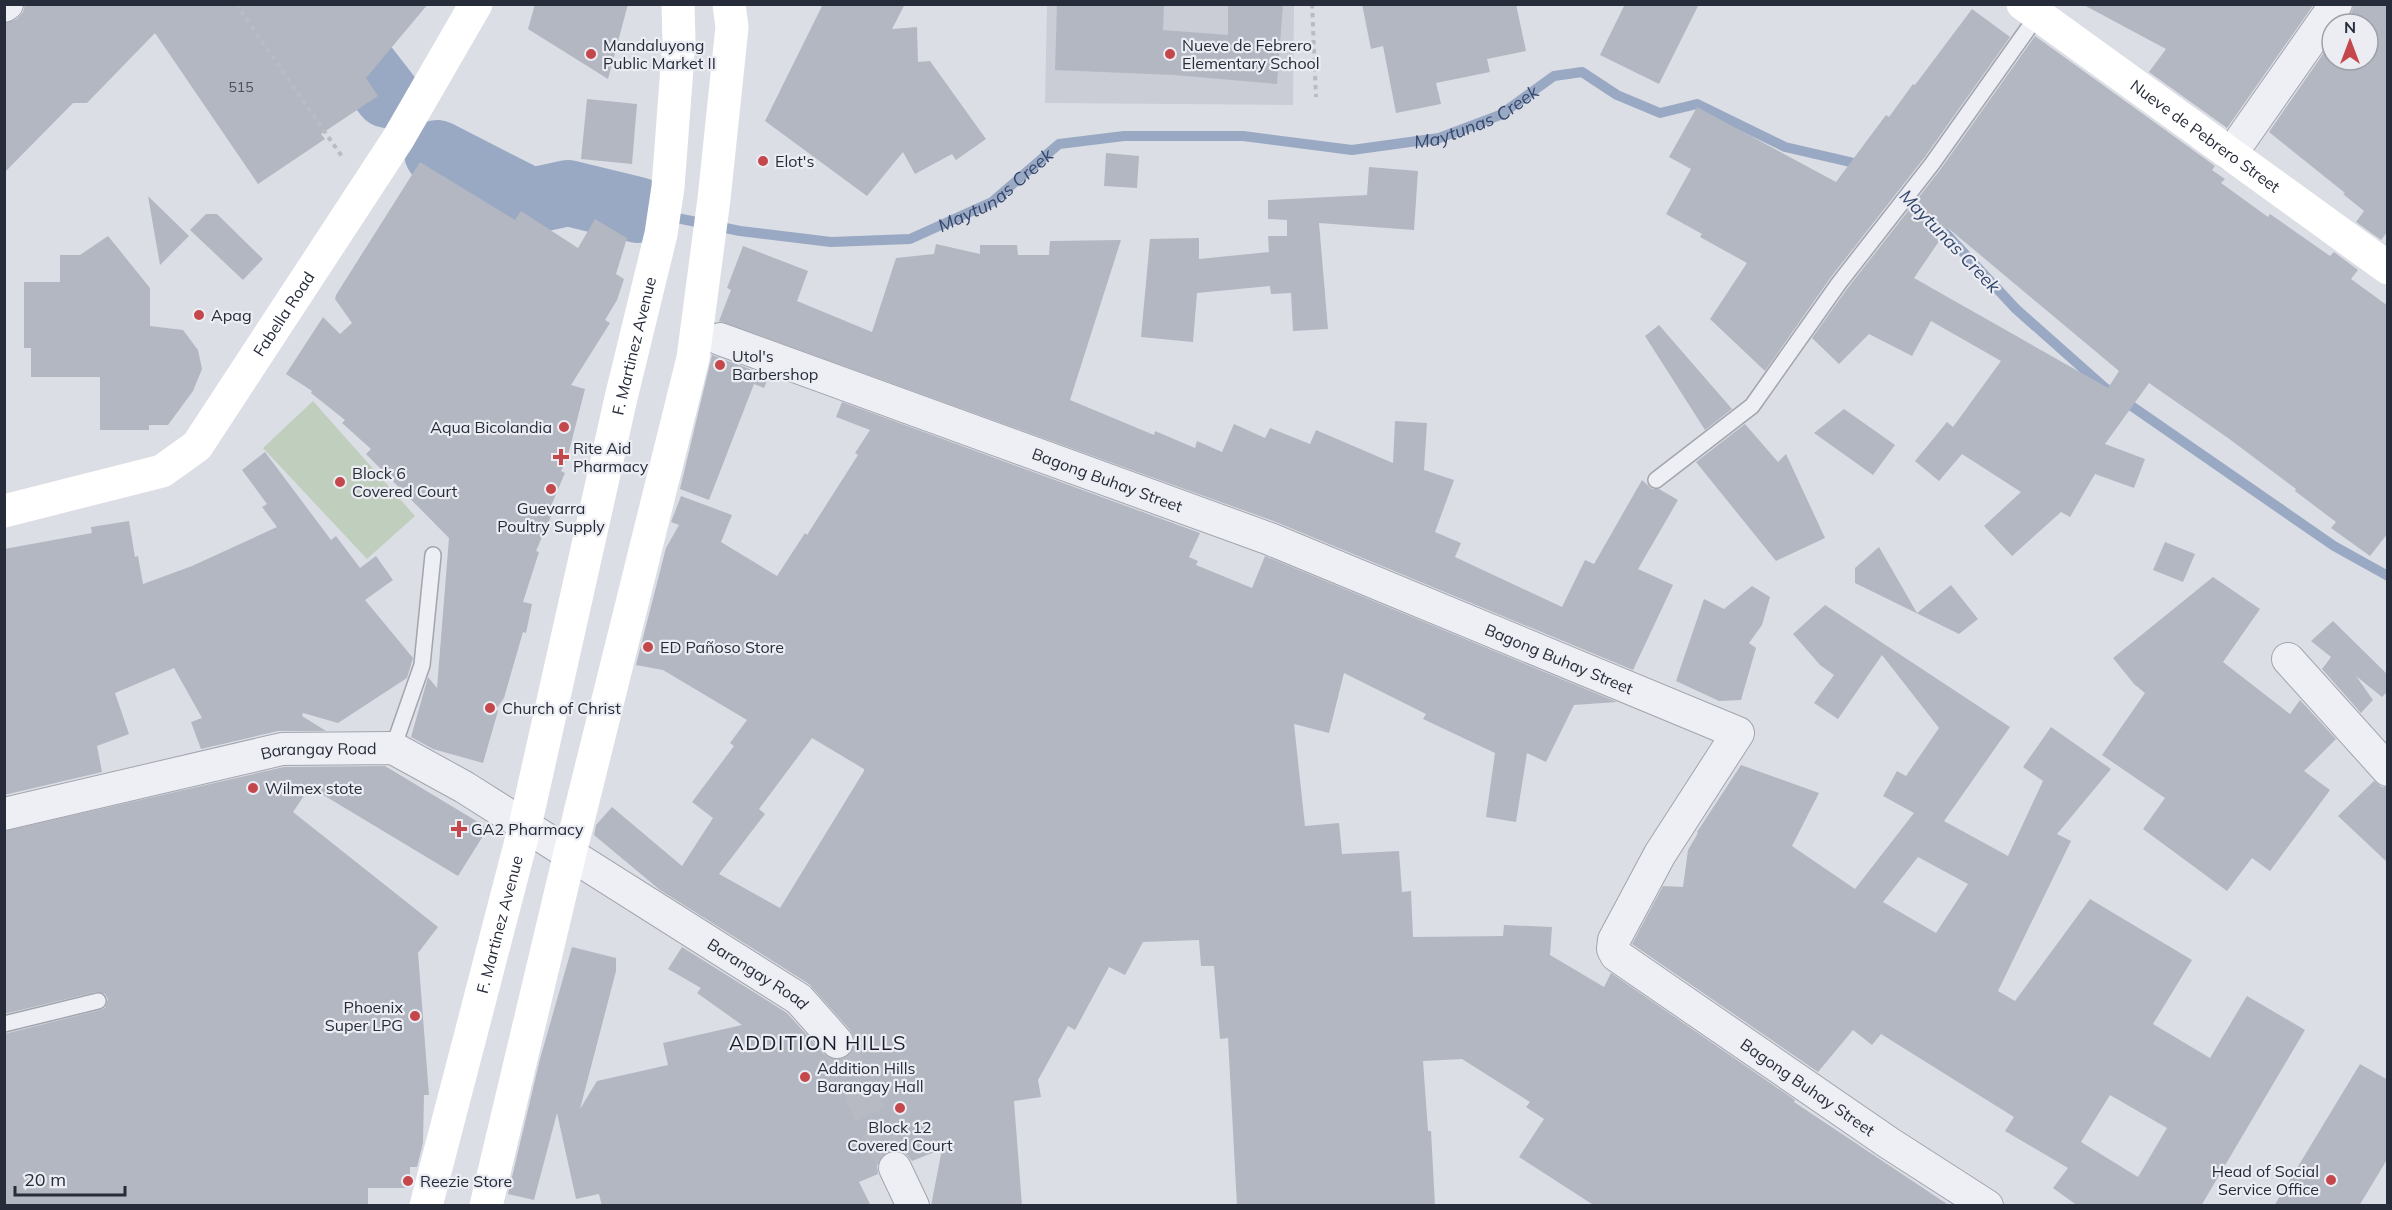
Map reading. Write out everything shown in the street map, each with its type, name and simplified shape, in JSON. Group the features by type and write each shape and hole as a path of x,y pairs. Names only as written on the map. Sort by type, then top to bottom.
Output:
{"main road":[{"name":"Fabella Road","path":"4,511 162,471 197,446 399,139 476,4"},
{"name":"F. Martinez Avenue","path":"426,1206 525,826 621,398 661,234 668,187 679,41 678,4"},
{"path":"486,1206 570,853 693,358 714,199 732,27 729,4"},
{"name":"Nueve de Pebrero Street","path":"2030,10 2388,268"}],"street":[{"path":"2231,154 2336,4"},
{"name":"Bagong Buhay Street","path":"720,339 1270,539 1738,733 1660,854 1614,940 1613,949 1616,955 1889,1143 1987,1206"},
{"path":"2288,659 2388,770"},
{"name":"Barangay Road","path":"4,814 282,749 393,748 464,787 799,999 837,1042"},
{"path":"895,1168 913,1206"}],"lane":[{"path":"1656,480 1752,406 1839,283 1932,164 2030,10"},
{"path":"393,748 422,665 433,555"},
{"path":"4,1024 98,1001"}],"path":[{"path":"236,4 331,144"},
{"path":"1312,4 1316,97"}],"shaded area":[{"name":"Nueve de Febrero Elementary School","path":"1047,5 1294,5 1293,105 1045,103"}],"green space":[{"name":"Block 6 Covered Court","path":"313,401 415,516 367,559 263,448"}],"building":[{"path":"25,4 428,4 366,78 378,96 321,134 325,139 258,184 155,33 87,103 73,103 4,173 4,24 17,19 23,12"},
{"name":"Mandaluyong Public Market II","path":"535,4 628,4 608,79 528,29"},
{"path":"823,4 905,4 892,29 917,27 918,62 930,61 986,139 956,160 952,154 915,174 903,152 867,196 765,121"},
{"path":"1057,4 1164,4 1163,30 1228,35 1228,4 1283,4 1277,84 1174,75 1055,70"},
{"path":"1362,4 1516,4 1526,51 1487,59 1490,72 1436,83 1441,104 1396,113 1383,46 1371,49"},
{"path":"1625,4 1699,4 1659,84 1600,55"},
{"path":"2082,4 2314,4 2227,128 2149,72 2166,49"},
{"path":"2354,4 2388,4 2388,231 2381,240 2356,222 2364,211 2269,132 2320,58 2320,72 2380,72 2380,12 2352,12"},
{"path":"1972,9 2010,37 1924,158 1831,277 1765,371 1710,319 1747,263 1700,237 1702,234 1666,214 1691,169 1669,157 1697,107 1836,182 1886,115 1889,117 1913,84 1915,85"},
{"path":"2035,36 2215,166 2212,170 2225,179 2221,183 2268,217 2270,214 2330,256 2334,252 2358,270 2351,279 2388,306 2388,533 2370,556 2331,528 2336,522 2295,491 2296,489 2149,383 2105,444 2145,459 2134,488 2095,474 2070,517 2061,512 2012,556 1984,526 2021,492 1962,454 1939,481 1915,461 1947,422 1953,427 2001,361 1931,321 1912,356 1869,334 1839,364 1812,338 1847,289 1940,170","holes":["1948,228 2119,371 2108,388 1914,278"]},
{"path":"587,99 637,104 632,164 581,159"},
{"path":"1106,153 1139,156 1137,188 1104,186"},
{"path":"420,162 515,220 521,211 578,248 595,219 627,238 616,274 624,279 617,300 605,320 610,323 571,385 585,389 567,459 561,471 565,473 551,506 555,507 536,551 539,552 523,602 532,604 526,633 523,632 504,698 496,709 498,711 483,763 433,749 411,737 428,677 437,688 449,538 366,454 371,449 342,423 345,420 311,393 312,391 286,374 323,317 340,334 352,323 335,299 336,295"},
{"path":"1369,167 1418,171 1414,230 1319,223 1328,329 1293,331 1291,293 1271,294 1270,286 1197,293 1193,342 1141,337 1150,239 1199,238 1199,259 1269,252 1268,236 1287,236 1287,220 1268,219 1268,200 1367,195"},
{"path":"148,196 189,236 160,265"},
{"path":"206,214 217,214 263,259 243,280 190,230"},
{"path":"108,236 150,288 150,326 183,330 198,350 202,369 193,391 168,425 149,425 149,430 100,430 100,377 31,377 31,348 24,348 24,282 60,282 60,255 80,255"},
{"path":"1121,240 1070,400 1154,435 1155,431 1195,448 1197,441 1222,452 1234,424 1265,438 1270,428 1310,444 1316,430 1393,463 1395,421 1427,423 1424,470 1454,480 1435,532 1461,543 1455,557 1562,607 1585,560 1594,564 1642,480 1652,489 1659,489 1678,500 1638,569 1673,585 1633,670 1276,522 719,321 731,290 727,288 743,246 808,271 797,301 872,332 896,258 934,254 936,244 980,254 980,245 1017,245 1018,255 1049,255 1050,241"},
{"path":"1659,325 1732,409 1705,430 1645,336"},
{"path":"712,355 769,376 764,388 754,384 709,500 680,489"},
{"path":"842,402 1200,533 1189,557 1198,561 1196,565 1252,588 1265,556 1617,702 1574,705 1546,762 1527,753 1516,822 1486,817 1495,753 1423,719 1426,714 1344,673 1329,733 1294,724 1305,826 1339,823 1342,854 1399,851 1402,892 1411,891 1413,937 1503,936 1504,925 1552,927 1550,955 1604,987 1611,973 1795,1100 1794,1102 1950,1206 1595,1206 1519,1157 1544,1119 1526,1107 1530,1102 1462,1059 1423,1061 1428,1131 1431,1131 1435,1206 1237,1206 1228,1038 1220,1039 1214,966 1201,966 1199,940 1143,942 1125,975 1109,967 1075,1030 1068,1026 1038,1080 1041,1097 1014,1101 1022,1206 931,1206 942,1149 912,1161 905,1153 896,1150 887,1152 880,1158 877,1166 878,1174 859,1182 871,1206 602,1206 599,1194 576,1199 557,1113 534,1200 508,1194 540,1059 572,947 616,958 616,971 580,1109 597,1081 668,1065 663,1043 742,1025 697,993 701,988 668,969 682,947 787,1013 831,1059 848,1056 854,1048 855,1039 850,1030 809,984 660,890 594,835 596,825 612,807 682,866 713,818 692,802 734,746 730,743 747,720 663,670 636,665 666,548 679,525 671,522 681,496 732,515 721,542 777,576 805,533 807,535 858,455 855,453 870,430 836,417","holes":["812,738 864,769 780,908 719,874 765,814 759,809"]},
{"path":"1844,409 1895,445 1873,475 1814,433"},
{"path":"1745,424 1778,462 1786,454 1825,538 1776,561 1696,462"},
{"path":"265,452 331,540 336,536 360,568 376,556 393,580 365,600 413,658 407,678 338,723 303,713 302,716 326,731 278,731 201,749 191,722 202,718 174,668 115,693 129,734 97,746 102,772 4,795 4,549 92,533 91,527 129,521 135,557 138,556 143,584 192,566 277,527 262,507 267,504 242,470"},
{"path":"2165,542 2195,554 2183,582 2153,570"},
{"path":"1879,547 1917,613 1951,585 1978,619 1959,634 1855,583 1855,568"},
{"path":"2213,577 2260,609 2223,662 2290,714 2300,700 2336,739 2304,771 2330,790 2270,871 2252,858 2227,891 2143,829 2165,798 2102,755 2145,693 2134,684 2113,658"},
{"path":"1752,586 1770,597 1762,625 1749,643 1756,648 1741,700 1719,701 1676,681 1704,599 1724,609"},
{"path":"1825,605 2010,727 1944,821 2008,856 2043,781 2023,767 2051,727 2111,769 2057,834 2071,841 1998,991 2015,1001 2090,899 2192,960 2153,1024 2210,1058 2247,996 2305,1030 2201,1206 2078,1206 2053,1188 2068,1168 2005,1131 2014,1117 1881,1034 1872,1045 1853,1030 1818,1072 1632,944 1663,886 1683,887 1688,850 1697,832 1741,765 1819,793 1792,846 1855,889 1914,813 1883,796 1897,771 1906,776 1939,728 1882,655 1838,719 1814,703 1834,675 1820,665 1793,634","holes":["1918,857 1968,884 1936,933 1883,902","2110,1095 2167,1128 2138,1177 2081,1142"]},
{"path":"2333,621 2388,675 2388,691 2382,697 2356,676 2373,700 2361,713 2322,669 2331,657 2311,641"},
{"path":"385,766 488,828 458,876 310,787 293,812 438,927 418,953 429,1095 424,1095 423,1143 417,1167 410,1167 410,1188 368,1188 368,1206 4,1206 4,1034 100,1010 105,1008 108,999 105,994 96,992 4,1014 4,831 284,767"},
{"path":"2374,781 2382,787 2388,787 2388,863 2338,816"},
{"path":"2360,1064 2388,1080 2388,1158 2359,1206 2274,1206"}],"waterway":[{"name":"Maytunas Creek","path":"345,4 345,41 387,95"},
{"name":"Maytunas Creek","path":"638,210 740,231 831,242 910,239 992,202 1059,144 1124,136 1243,136 1352,150 1439,138 1500,115 1554,76 1582,72 1617,95 1660,113 1697,104 1785,147 1863,165"},
{"name":"Maytunas Creek","path":"437,153 531,201 568,193 638,210"},
{"name":"Maytunas Creek","path":"1936,223 2016,309 2104,387 2334,546 2388,576"}],"tunnel":[{"path":"837,1042 895,1168"}],"place":[{"name":"Mandaluyong Public Market II","path":"591,54"},
{"name":"Nueve de Febrero Elementary School","path":"1170,54"},
{"name":"Elot's","path":"763,161"},
{"name":"Apag","path":"199,315"},
{"name":"Utol's Barbershop","path":"720,365"},
{"name":"Aqua Bicolandia","path":"564,427"},
{"name":"Rite Aid Pharmacy","path":"561,457"},
{"name":"Block 6 Covered Court","path":"340,482"},
{"name":"Guevarra Poultry Supply","path":"551,489"},
{"name":"ED Pañoso Store","path":"648,647"},
{"name":"Church of Christ","path":"490,708"},
{"name":"Wilmex stote","path":"253,788"},
{"name":"GA2 Pharmacy","path":"459,829"},
{"name":"Phoenix Super LPG","path":"415,1016"},
{"name":"Addition Hills Barangay Hall","path":"805,1077"},
{"name":"Block 12 Covered Court","path":"900,1108"},
{"name":"Head of Social Service Office","path":"2331,1180"},
{"name":"Reezie Store","path":"408,1181"}],"district":[{"name":"ADDITION HILLS","path":"818,1042"}]}
